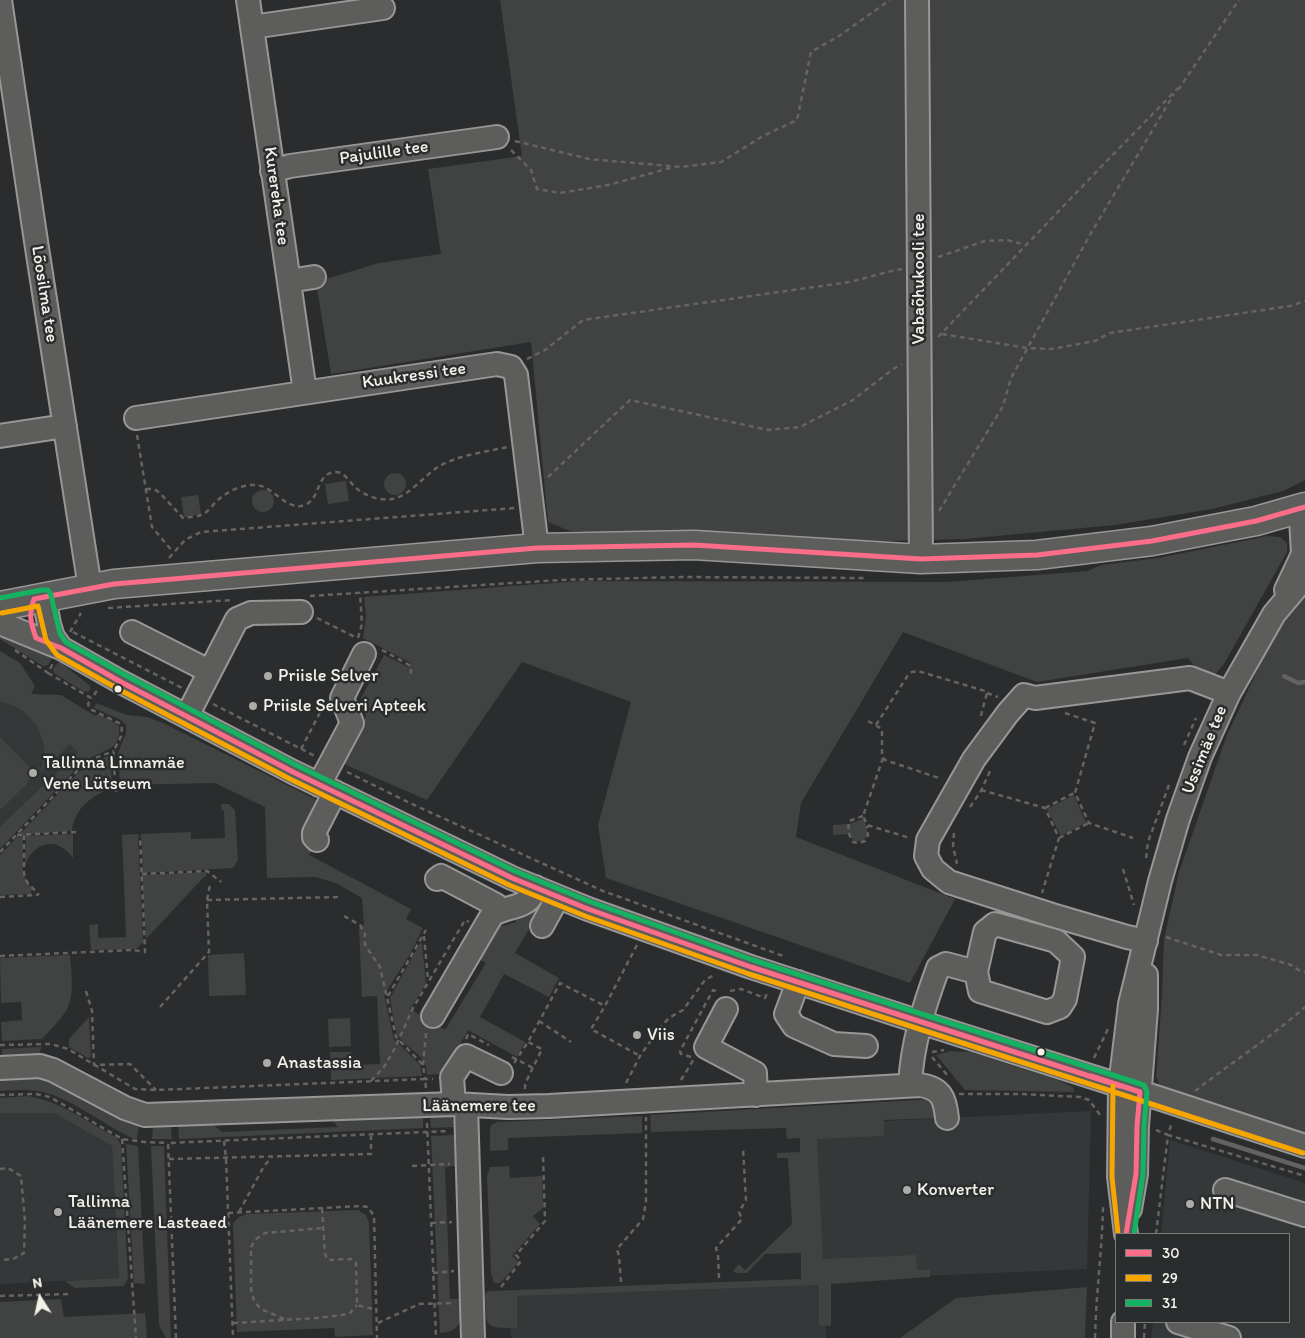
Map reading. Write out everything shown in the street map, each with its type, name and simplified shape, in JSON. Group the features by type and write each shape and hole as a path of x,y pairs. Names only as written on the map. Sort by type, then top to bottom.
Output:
{"main road":[{"path":"0,606 39,598 93,602 212,575 537,548 694,545 920,559 1037,555 1152,541 1256,521 1305,507"}],"street":[{"name":"Lõosilma tee","path":"0,0 93,602"},
{"name":"Kurereha tee","path":"248,0 305,392"},
{"name":"Vabaõhukooli tee","path":"917,0 920,559"},
{"path":"252,27 383,8"},
{"name":"Pajulille tee","path":"272,171 290,166 497,137"},
{"path":"289,281 314,278"},
{"name":"Kuukressi tee","path":"136,423 305,392 497,364 511,367"},
{"path":"511,367 516,375 526,498 537,548"},
{"path":"0,436 66,426"},
{"path":"1274,614 1303,554 1301,518 1305,507"},
{"path":"1256,521 1286,522 1296,529 1303,538"},
{"name":"Ussimäe tee","path":"1126,1233 1136,1174 1137,1126 1130,1089 1130,1004 1160,881 1178,819 1200,757 1229,693 1274,614 1305,577"},
{"path":"36,638 29,617 30,607 39,598 53,637 121,682 327,789 535,888 588,909 798,982 1305,1146"},
{"path":"187,716 237,619 251,613 303,604"},
{"path":"0,623 36,638 64,643"},
{"path":"132,632 209,671"},
{"path":"317,840 314,837 314,833 327,789 330,764 352,723 340,692 364,654"},
{"path":"1147,936 1127,937 949,882 933,869 926,856 928,840 974,758 1024,695 1035,698 1190,678 1229,693"},
{"path":"436,879 442,876 496,905 500,910"},
{"path":"433,1016 492,915 500,910 521,905 529,900 535,888"},
{"path":"542,926 558,897"},
{"path":"995,924 1056,941 1073,957 1065,999 1060,1008 1047,1012 980,991 976,972 985,932 995,924"},
{"path":"910,1085 920,1022 938,968 946,964 976,972"},
{"path":"798,982 786,1014 794,1026 834,1044 866,1046"},
{"path":"724,998 706,1047 755,1073 756,1095"},
{"path":"472,1338 467,1131 452,1078 466,1056 501,1073"},
{"name":"Läänemere tee","path":"0,1068 40,1066 53,1070 125,1108 144,1115 460,1104 549,1106 910,1085 950,1087"},
{"path":"947,1118 946,1108 950,1087"},
{"path":"1225,1190 1305,1215"},
{"path":"1123,1323 1123,1338"},
{"path":"1181,1323 1229,1338"}],"path":[{"path":"497,137 589,159 678,166 721,162 762,136 797,120 811,52 839,36 890,0"},
{"path":"938,513 1004,406 1010,378 1091,233 1178,88 1239,0"},
{"path":"166,563 173,552 185,540 201,532 517,508 630,400 768,430 800,426 853,400 893,369 919,356 1178,88"},
{"path":"497,137 531,170 537,190 560,193 580,190 608,185 678,166"},
{"path":"511,367 545,350 583,320 849,282 919,264 985,241 1007,240 1026,245"},
{"path":"942,334 1027,348 1052,350 1095,341 1110,333 1290,306 1305,301"},
{"path":"136,423 152,527 173,552"},
{"path":"146,489 154,489 160,493 183,518 201,516 218,499 232,490 244,486 264,486 292,505 297,507 305,505 314,497 321,480 335,472 342,473 363,492 374,497 393,499 438,467 457,459 516,445"},
{"path":"303,604 560,580 681,577 868,578"},
{"path":"48,673 80,613 93,602 235,600"},
{"path":"64,643 197,696 412,804 603,891 791,959"},
{"path":"7,646 91,698 88,704 90,709 121,724 122,732 119,744 114,752 116,792"},
{"path":"876,725 908,676 912,672 918,671 985,691 987,693 978,726"},
{"path":"1062,712 1095,723 1075,792 1088,823"},
{"path":"863,816 849,820 848,832 853,842 865,841 868,835 863,816 883,758 882,729 868,721"},
{"path":"0,852 80,768 90,760 114,752"},
{"path":"883,758 960,785 1045,808 1075,792"},
{"path":"965,814 981,790 992,765"},
{"path":"1036,910 1059,838 1045,808"},
{"path":"1059,838 1088,823 1132,838"},
{"path":"866,825 928,844 953,846"},
{"path":"954,830 953,846 960,876 967,888"},
{"path":"16,836 77,832"},
{"path":"0,897 39,895 24,874 24,835"},
{"path":"0,956 134,950 145,952 140,836"},
{"path":"1123,869 1136,911"},
{"path":"142,874 208,871 221,882"},
{"path":"160,1007 210,952 207,900 210,886"},
{"path":"207,900 341,897"},
{"path":"344,916 360,925 365,934 366,944 380,967 396,1037 423,1065"},
{"path":"387,997 426,930"},
{"path":"424,934 428,982"},
{"path":"1147,936 1221,955 1257,955 1291,965 1305,972"},
{"path":"640,939 591,1029 640,1056"},
{"path":"371,1081 384,1067 413,1008 450,946"},
{"path":"626,1084 640,1056 659,1029 669,1018 683,1010 705,980 721,972"},
{"path":"501,1073 517,1060 560,983 605,1006"},
{"path":"686,1056 681,1054 680,1051 713,990 724,998 741,989 765,998 770,984"},
{"path":"86,991 92,1011 94,1065 130,1064 156,1090"},
{"path":"1156,1233 1168,1135 1177,1104 1239,1057 1279,1030 1305,1007"},
{"path":"433,1016 426,1027 423,1065 425,1079 452,1080"},
{"path":"539,1021 571,1042"},
{"path":"525,1091 525,1084 542,1049 528,1042"},
{"path":"914,1051 928,1052 950,1087 964,1094 1080,1097 1089,1100 1104,1120"},
{"path":"680,1081 695,1058"},
{"path":"950,1087 964,1094"},
{"path":"0,1095 36,1094 50,1097 122,1139 168,1144 467,1131"},
{"path":"620,1282 617,1249 643,1219 646,1202 646,1127"},
{"path":"1168,1135 1305,1176"},
{"path":"169,1159 371,1154 371,1136"},
{"path":"122,1139 136,1338"},
{"path":"224,1141 234,1338"},
{"path":"168,1144 176,1338"},
{"path":"719,1278 716,1248 742,1219 739,1212 746,1200 743,1148"},
{"path":"501,1287 521,1261 516,1254 545,1221 543,1156"},
{"path":"239,1212 264,1166 272,1157"},
{"path":"412,1166 468,1164"},
{"path":"0,1168 8,1168 20,1176 25,1221 24,1253 13,1259 0,1260"},
{"path":"1095,1336 1097,1279 1102,1241 1103,1206"},
{"path":"228,1213 368,1207 374,1216 378,1338"},
{"path":"233,1323 317,1318 349,1314 357,1305 356,1263 351,1259 328,1260 325,1254 322,1208"},
{"path":"284,1319 261,1309 254,1301 251,1290 250,1247 256,1239 265,1233 323,1228"},
{"path":"0,1296 69,1294"},
{"path":"377,1323 419,1304 450,1304 472,1298"},
{"path":"357,1305 377,1310"},
{"path":"1144,1338 1145,1323"}],"shaded area":[{"path":"500,0 1305,0 1305,480 1283,491 1212,509 1115,525 965,539 886,541 570,531 548,522 531,342 331,374 316,282 379,263 441,254 428,169 522,156"},
{"path":"395,473 403,476 406,484 403,492 395,495 387,492 384,484 387,476"},
{"path":"346,481 349,501 328,504 325,484"},
{"path":"259,490 267,490 274,497 274,505 267,512 259,512 252,505 252,497"},
{"path":"198,495 201,514 184,517 181,497"},
{"path":"1268,536 1280,537 1287,543 1287,552 1224,664 1213,677 1201,674 1188,658 1037,682 903,632 801,803 796,837 955,899 910,983 606,878 598,825 631,702 522,662 427,800 344,764 366,716 361,698 384,655 408,667 411,663 363,638 366,616 364,597 580,581 947,582 1088,571 1101,565 1158,558"},
{"path":"1305,592 1305,1136 1210,1105 1160,1086 1156,1076 1164,939 1179,872 1227,735 1271,641"},
{"path":"0,628 54,654 48,665 43,666 0,639"},
{"path":"0,651 20,663 35,686 31,694 61,695 95,716 98,714 114,722 119,726 119,733 116,743 112,747 92,757 78,767 0,849 0,827 78,752 70,744 40,773 44,759 44,746 39,730 23,711 0,702"},
{"path":"60,662 89,685 91,688 88,692 83,691 54,673 53,669"},
{"name":"Tallinna Linnamäe Vene Lütseum","path":"0,686 80,749 81,758 0,837"},
{"path":"96,703 127,715 147,717 163,723 323,803 314,847 309,855 411,909 406,919 423,928 410,954 384,995 394,1039 420,1065 422,1076 331,1080 330,1052 351,1052 352,1065 380,1064 377,996 362,997 359,928 364,924 362,898 338,884 316,877 267,878 265,807 215,783 120,785 118,753 126,733 126,725 121,720 94,708"},
{"path":"0,737 34,772 26,785 0,810"},
{"path":"107,756 111,756 112,788 85,804 76,816 72,831 19,835 78,773"},
{"path":"1074,795 1086,823 1061,836 1047,809"},
{"path":"221,804 229,804 235,810 238,860 233,868 143,873 141,834 191,832 191,839 225,838 224,810 222,810"},
{"path":"863,819 867,827 867,833 863,841 854,841 849,834 833,835 833,825 849,824"},
{"path":"73,834 73,858 60,846 47,844 40,846 34,851 25,865 26,836"},
{"path":"138,834 143,942 136,949 91,950 89,925 98,924 98,938 126,937 122,835"},
{"path":"23,836 23,874 32,889 31,894 0,895 0,855 17,837"},
{"path":"206,872 206,876 146,939 142,875"},
{"path":"534,904 545,909 533,922 515,953 559,978 549,997 504,974 480,1017 525,1042 517,1057 468,1030 448,1066 440,1074 427,1075 421,1057 398,1036 390,998 420,943 422,944 426,984 410,1009 445,1030 486,963 475,957 499,916 503,926 516,922 514,913"},
{"path":"244,953 246,995 209,996 208,955"},
{"path":"70,955 71,996 62,1017 42,1039 2,1041 1,1022 22,1020 21,1002 1,1003 0,958"},
{"path":"89,1017 91,1057 88,1058 69,1047 69,1039"},
{"path":"350,1018 351,1046 329,1047 328,1019"},
{"path":"42,1047 37,1057 2,1058 2,1049"},
{"path":"951,1051 970,1052 1058,1080 1073,1087 1074,1092 965,1090 936,1055"},
{"path":"34,1077 62,1082 139,1122 137,1140 125,1135 79,1107 55,1096 32,1090 0,1091 0,1078"},
{"path":"28,1096 74,1113 117,1138 121,1145 128,1278 124,1286 75,1288 65,1281 119,1278 112,1146 54,1113 0,1113 0,1098"},
{"path":"935,1099 938,1118 884,1120 884,1136 817,1139 823,1259 916,1255 917,1270 930,1270 930,1277 831,1284 831,1326 819,1325 819,1285 517,1296 517,1328 498,1328 489,1324 487,1320 485,1296 486,1292 490,1291 801,1279 801,1253 765,1254 747,1273 736,1273 733,1271 739,1264 745,1270 792,1224 788,1158 777,1158 777,1153 800,1152 800,1138 787,1139 786,1128 651,1132 650,1115"},
{"path":"1091,1111 1087,1269 827,1280 826,1338 511,1338 510,1294 803,1281 801,1125"},
{"path":"423,1112 423,1128 179,1139 178,1123 210,1122 222,1132 338,1127 328,1116"},
{"path":"430,1112 450,1115 453,1119 454,1127 431,1128"},
{"name":"Tallinna Läänemere Lasteaed","path":"0,1113 54,1113 112,1146 119,1278 0,1284"},
{"path":"642,1116 642,1133 508,1138 508,1150 490,1151 490,1128 491,1125 497,1122"},
{"path":"171,1123 172,1139 152,1139 153,1126"},
{"path":"454,1135 456,1166 445,1167 450,1299 461,1299 461,1318 460,1323 453,1330 440,1333 431,1136"},
{"path":"1170,1140 1305,1183 1305,1338 1151,1338 1153,1323 1290,1323 1290,1233 1161,1233"},
{"path":"126,1144 138,1146 145,1284 134,1283"},
{"path":"151,1146 164,1146 171,1338 166,1338 159,1325"},
{"path":"509,1166 510,1178 542,1176 543,1208 533,1216 540,1224 512,1256 519,1262 500,1283 494,1283 491,1273 487,1176 490,1167"},
{"path":"358,1210 366,1215 369,1223 373,1335 335,1337 334,1328 237,1332 233,1223 239,1217 247,1214"},
{"path":"1087,1287 1085,1338 900,1338 956,1298"},
{"path":"61,1299 64,1317 145,1313 147,1338 0,1338 0,1302"}],"waterway":[{"path":"1284,676 1298,683 1305,682"},
{"path":"1213,1139 1305,1168"}],"transit line":[{"name":"30","path":"1120,1086 751,967 588,909 512,878 293,772 121,682 61,648 36,638 31,618 32,604 34,599 114,584 537,548 694,545 921,559 1037,555 1152,541 1256,521 1305,507"},
{"name":"31","path":"0,598 48,590 51,595 60,634 66,642 296,765 515,871 591,902 753,960 1144,1085 1147,1092 1143,1174 1134,1233"},
{"name":"29","path":"2,613 38,606 46,640 57,655 290,779 509,885 585,916 749,974 1303,1153"},
{"name":"30","path":"1091,1076 1140,1092 1136,1174 1126,1233"},
{"name":"29","path":"1113,1086 1112,1177 1118,1233"}],"place":[{"name":"Priisle Selver","path":"268,676"},
{"name":"Priisle Selveri Apteek","path":"253,706"},
{"name":"Tallinna Linnamäe Vene Lütseum","path":"33,773"},
{"name":"Viis","path":"637,1035"},
{"name":"Anastassia","path":"267,1063"},
{"name":"Konverter","path":"907,1190"},
{"name":"NTN","path":"1190,1204"},
{"name":"Tallinna Läänemere Lasteaed","path":"58,1212"}]}
